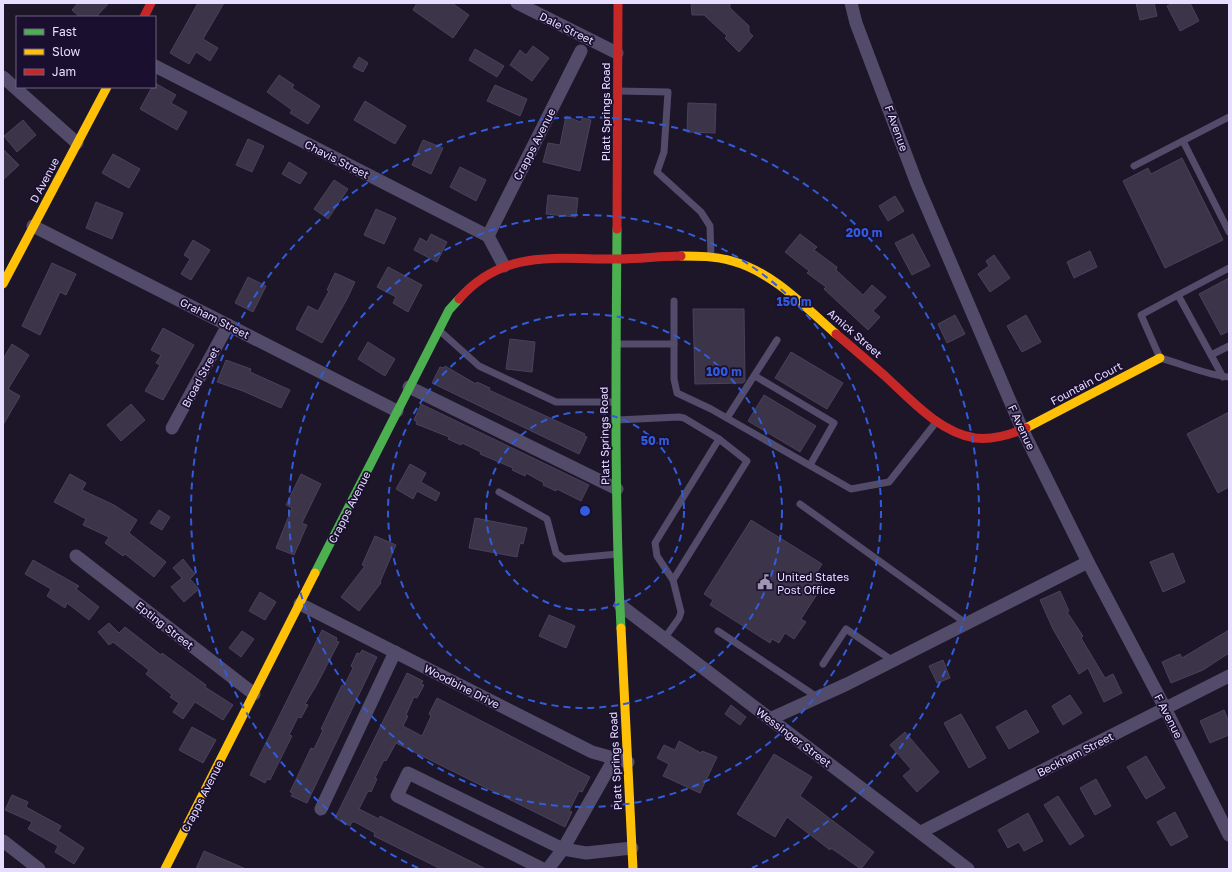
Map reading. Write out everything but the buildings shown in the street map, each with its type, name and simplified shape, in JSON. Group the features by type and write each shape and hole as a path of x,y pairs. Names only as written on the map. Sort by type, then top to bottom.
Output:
{"street":[{"path":"145,16 152,3"},
{"name":"Dale Street","path":"517,3 617,53"},
{"name":"Platt Springs Road","path":"618,3 616,260 618,554 633,869"},
{"name":"F Avenue","path":"851,3 859,30 891,110 917,184 1022,429 1088,562 1165,708 1229,835"},
{"name":"Crapps Avenue","path":"488,236 581,51"},
{"name":"Chavis Street","path":"156,67 488,236"},
{"path":"3,77 77,143"},
{"name":"D Avenue","path":"3,284 106,88"},
{"name":"Graham Street","path":"33,226 397,411"},
{"path":"488,236 504,266"},
{"name":"Crapps Avenue","path":"165,869 449,310 466,289 483,277 504,266 526,259 560,256 616,260"},
{"name":"Amick Street","path":"616,260 660,256 711,257 729,259 750,267 794,296 938,420 960,433 975,438 990,438 1022,429"},
{"name":"Broad Street","path":"172,428 228,325"},
{"name":"Fountain Court","path":"1022,429 1160,358"},
{"path":"409,387 617,489"},
{"name":"Epting Street","path":"76,556 254,694"},
{"path":"770,719 893,661 1088,562"},
{"name":"Woodbine Drive","path":"300,604 592,752 628,762"},
{"name":"Wessinger Street","path":"620,605 968,869"},
{"path":"321,809 395,652"},
{"name":"Beckham Street","path":"921,832 1229,676"},
{"path":"548,869 563,850 614,759"},
{"path":"543,869 397,796 408,773 563,850 586,853 632,848"},
{"path":"3,842 39,869"}],"lane":[{"path":"617,91 668,92 664,152 657,172 701,212 710,226 711,257"},
{"path":"1134,166 1229,117"},
{"path":"1183,141 1229,232"},
{"path":"1226,377 1214,376 1197,368 1160,358 1141,315 1229,268"},
{"path":"1178,295 1211,355 1226,377"},
{"path":"674,300 674,379 677,393 727,418 851,489 889,482 938,420"},
{"path":"439,329 479,366 556,402 616,402"},
{"path":"727,418 777,340"},
{"path":"616,344 674,344"},
{"path":"1211,355 1229,346"},
{"path":"755,376 834,424 810,466"},
{"path":"616,420 679,417 719,440 746,459 747,464 673,580"},
{"path":"664,639 679,618 681,612 673,580 657,556 654,543 719,440"},
{"path":"499,492 547,519 556,553 564,559 618,554"},
{"path":"800,504 967,624"},
{"path":"823,664 846,629 893,661"},
{"path":"718,631 817,697"}],"traffic: fast":[{"path":"617,229 616,478 621,628"},
{"path":"315,573 449,310 459,299"}],"traffic: slow":[{"path":"3,284 106,88"},
{"path":"681,256 726,259 747,266 761,273 788,292 836,334"},
{"path":"1026,428 1160,358"},
{"path":"165,869 315,573"},
{"path":"621,628 633,869"}],"traffic: jam":[{"path":"144,16 151,3"},
{"path":"617,229 618,3"},
{"path":"459,299 477,282 495,271 514,264 534,260 554,258 628,259 681,256"},
{"path":"836,334 926,414 962,435 975,438 988,438 1014,433 1026,428"}],"place":[{"name":"United States Post Office","path":"765,582"}]}
